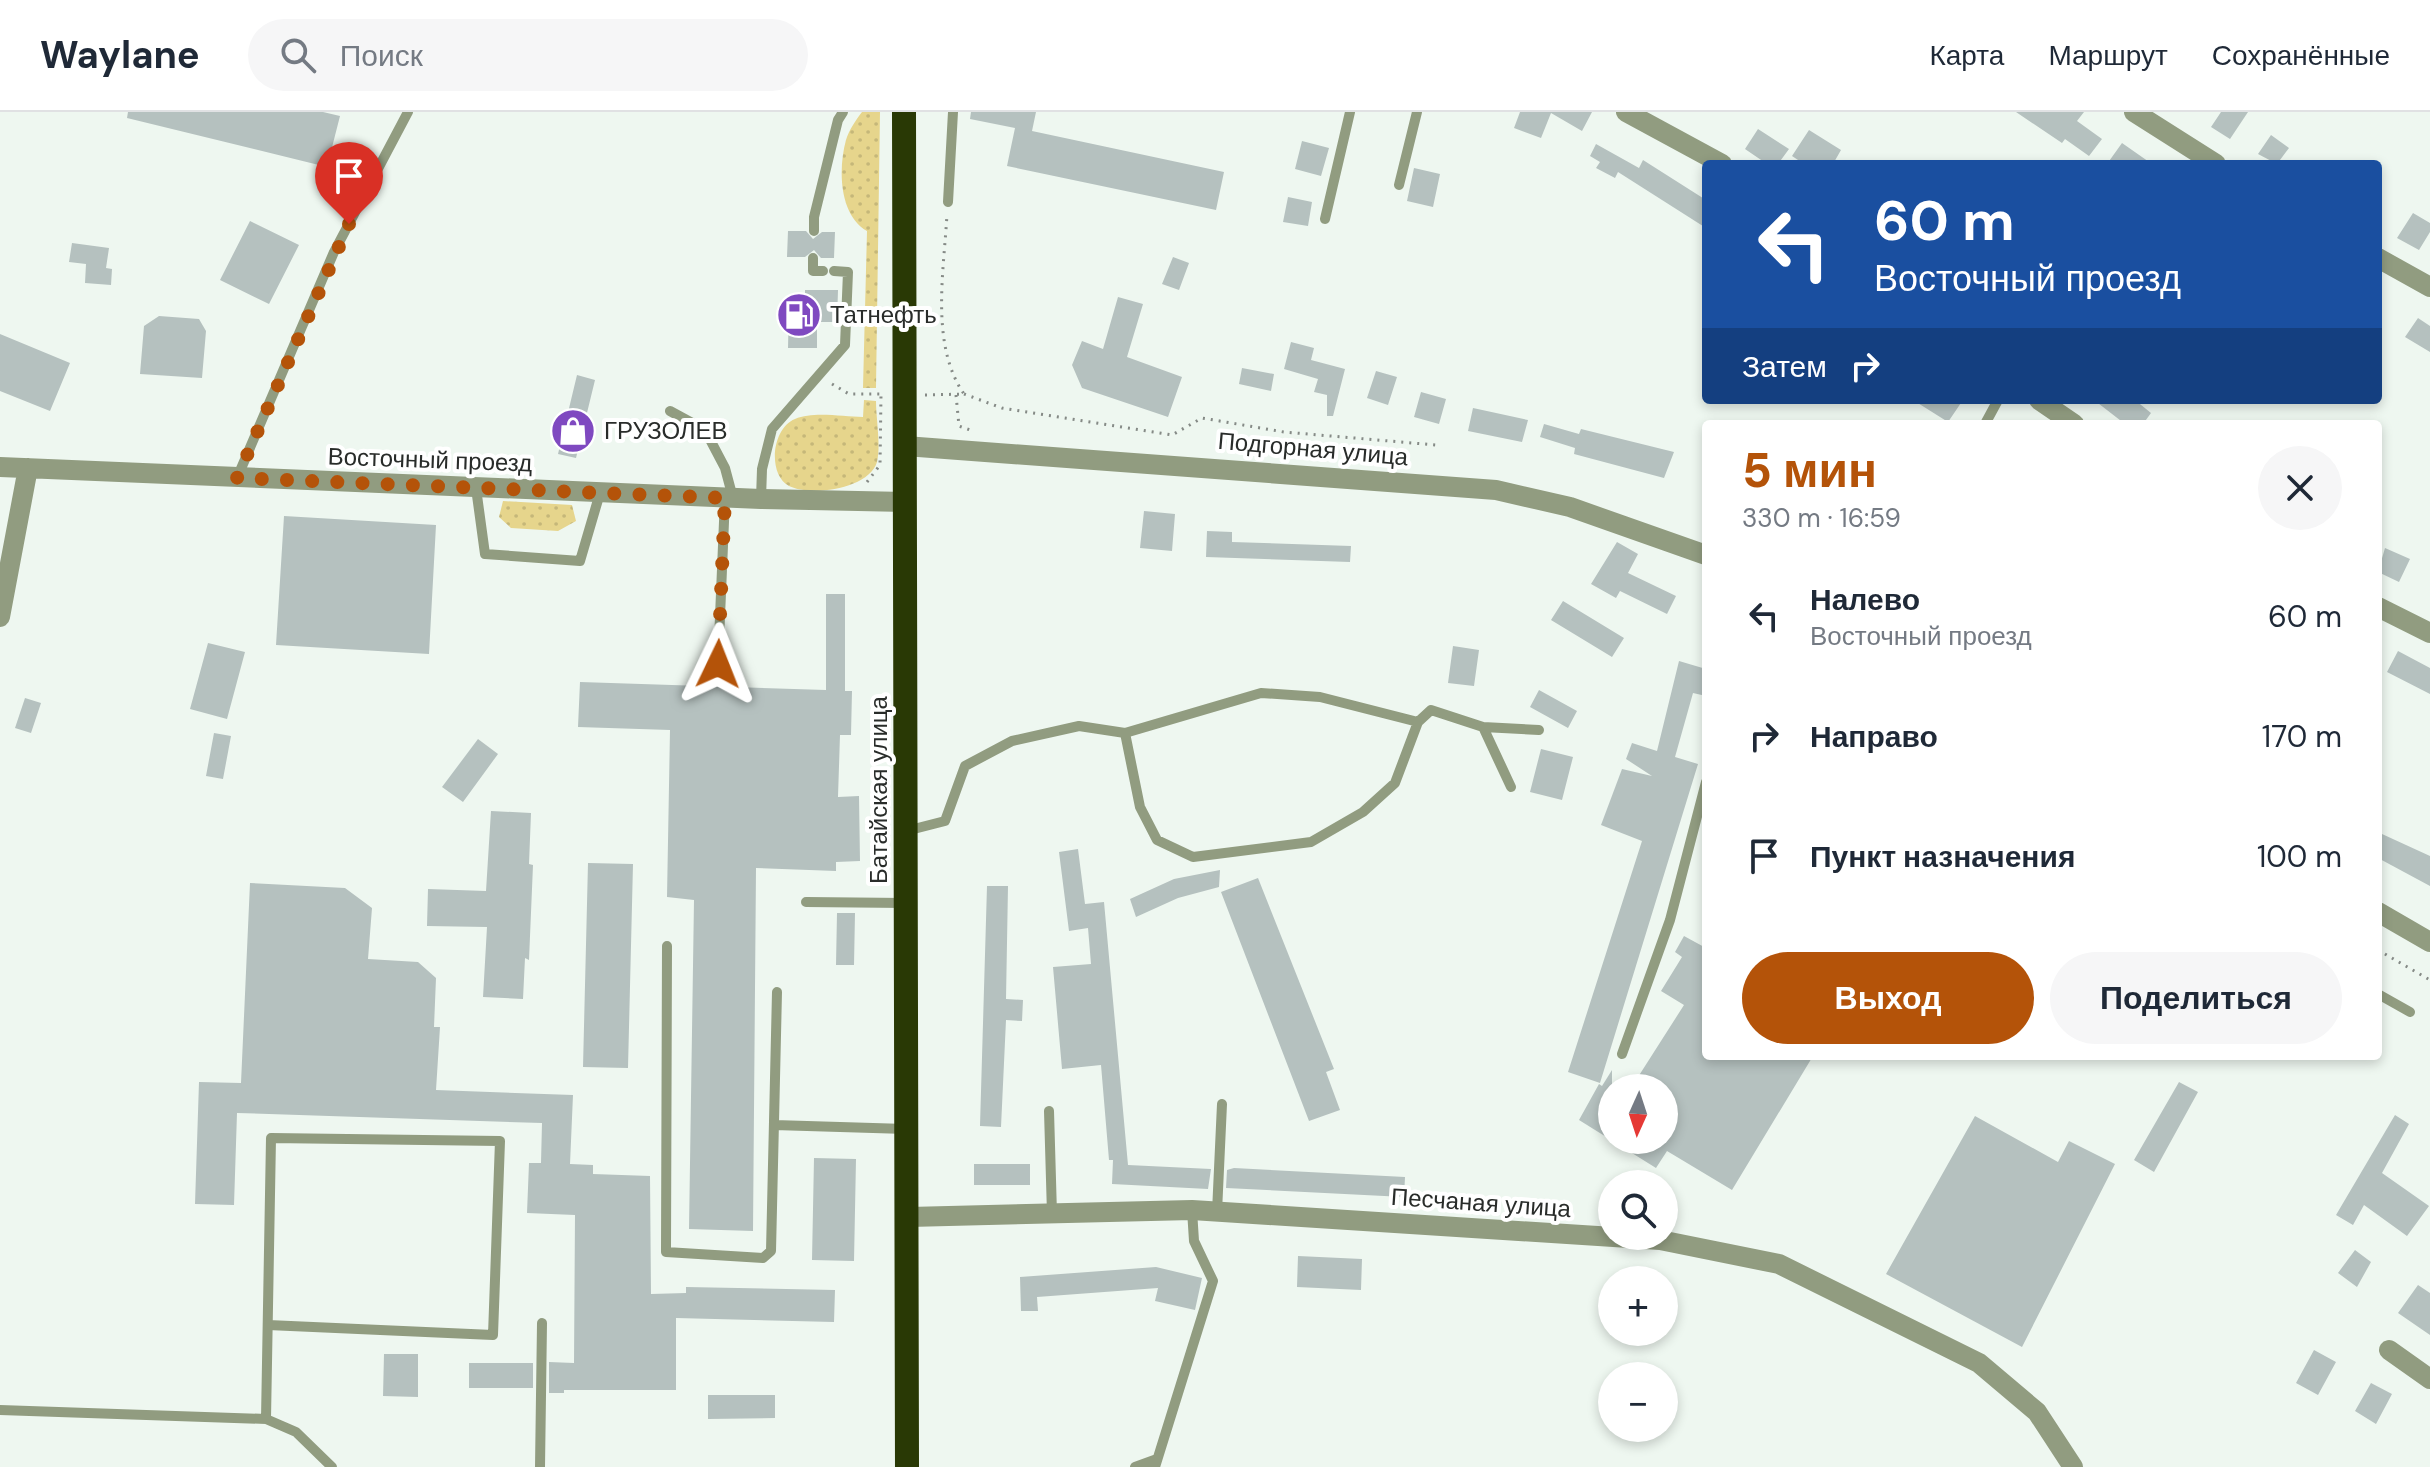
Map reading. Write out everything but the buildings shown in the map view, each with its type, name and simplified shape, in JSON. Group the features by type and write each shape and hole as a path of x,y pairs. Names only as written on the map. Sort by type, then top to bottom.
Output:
{"highway":[{"name":"Батайская улица","path":"904,112 909,1217 907,1467"}],"street":[{"path":"1626,112 1715,160"},
{"path":"2134,112 2210,160"},
{"path":"2382,260 2430,287"},
{"path":"2045,404 2068,420"},
{"name":"Подгорная улица","path":"905,446 1496,490 1584,511 1702,554"},
{"name":"Восточный проезд","path":"0,467 729,498 906,502"},
{"path":"0,617 28,468"},
{"path":"2382,609 2430,633"},
{"path":"2382,914 2430,942"},
{"name":"Песчаная улица","path":"909,1217 1192,1210 1660,1240 1779,1264 1979,1363 2037,1412 2073,1467"},
{"path":"2389,1350 2430,1379"}],"lane":[{"path":"237,478 334,252 408,112"},
{"path":"814,231 820,189 838,120 843,112"},
{"path":"948,202 953,112"},
{"path":"1325,219 1350,112"},
{"path":"1399,185 1417,112"},
{"path":"761,499 762,469 772,429 845,345 848,272 813,271 813,258"},
{"path":"670,411 705,430 725,468 729,498 718,664"},
{"path":"476,488 485,554 580,561 600,493"},
{"path":"906,831 945,821 965,766 1012,741 1079,726 1125,733 1261,693 1320,697 1418,722"},
{"path":"1125,733 1140,807 1157,840 1193,857 1311,842 1363,812 1395,783 1418,722 1431,710 1483,727 1539,730"},
{"path":"1483,727 1511,787"},
{"path":"1622,1054 1670,920 1702,797"},
{"path":"806,902 907,903"},
{"path":"667,946 666,1252 763,1258 771,1251 777,992"},
{"path":"2382,996 2410,1012"},
{"path":"1217,1212 1222,1104"},
{"path":"1049,1111 1052,1214"},
{"path":"774,1125 908,1129"},
{"path":"266,1419 271,1138 500,1141 493,1335 268,1325"},
{"path":"1135,1467 1156,1463 1213,1281 1194,1241 1192,1210"},
{"path":"540,1467 542,1323"},
{"path":"0,1410 266,1419 296,1432 332,1467"}],"path":[{"path":"854,501 854,490 868,481 880,465 881,394"},
{"path":"964,394 1002,408 1172,435 1202,418 1284,432 1436,445"},
{"path":"2382,952 2430,980"}],"shaded area":[{"path":"862,112 880,112 876,388 863,388 867,231 851,214 842,177 846,140"},
{"path":"864,400 876,401 878,455 872,471 851,484 824,490 799,489 782,480 777,472 775,451 787,424 811,415 863,417"},
{"path":"503,501 572,505 576,521 558,531 511,528 499,517"}],"place":[{"name":"Татнефть","path":"799,315"},
{"name":"ГРУЗОЛЕВ","path":"573,431"}],"route":[{"path":"349,224 334,252 237,478 725,498 718,664"}]}
